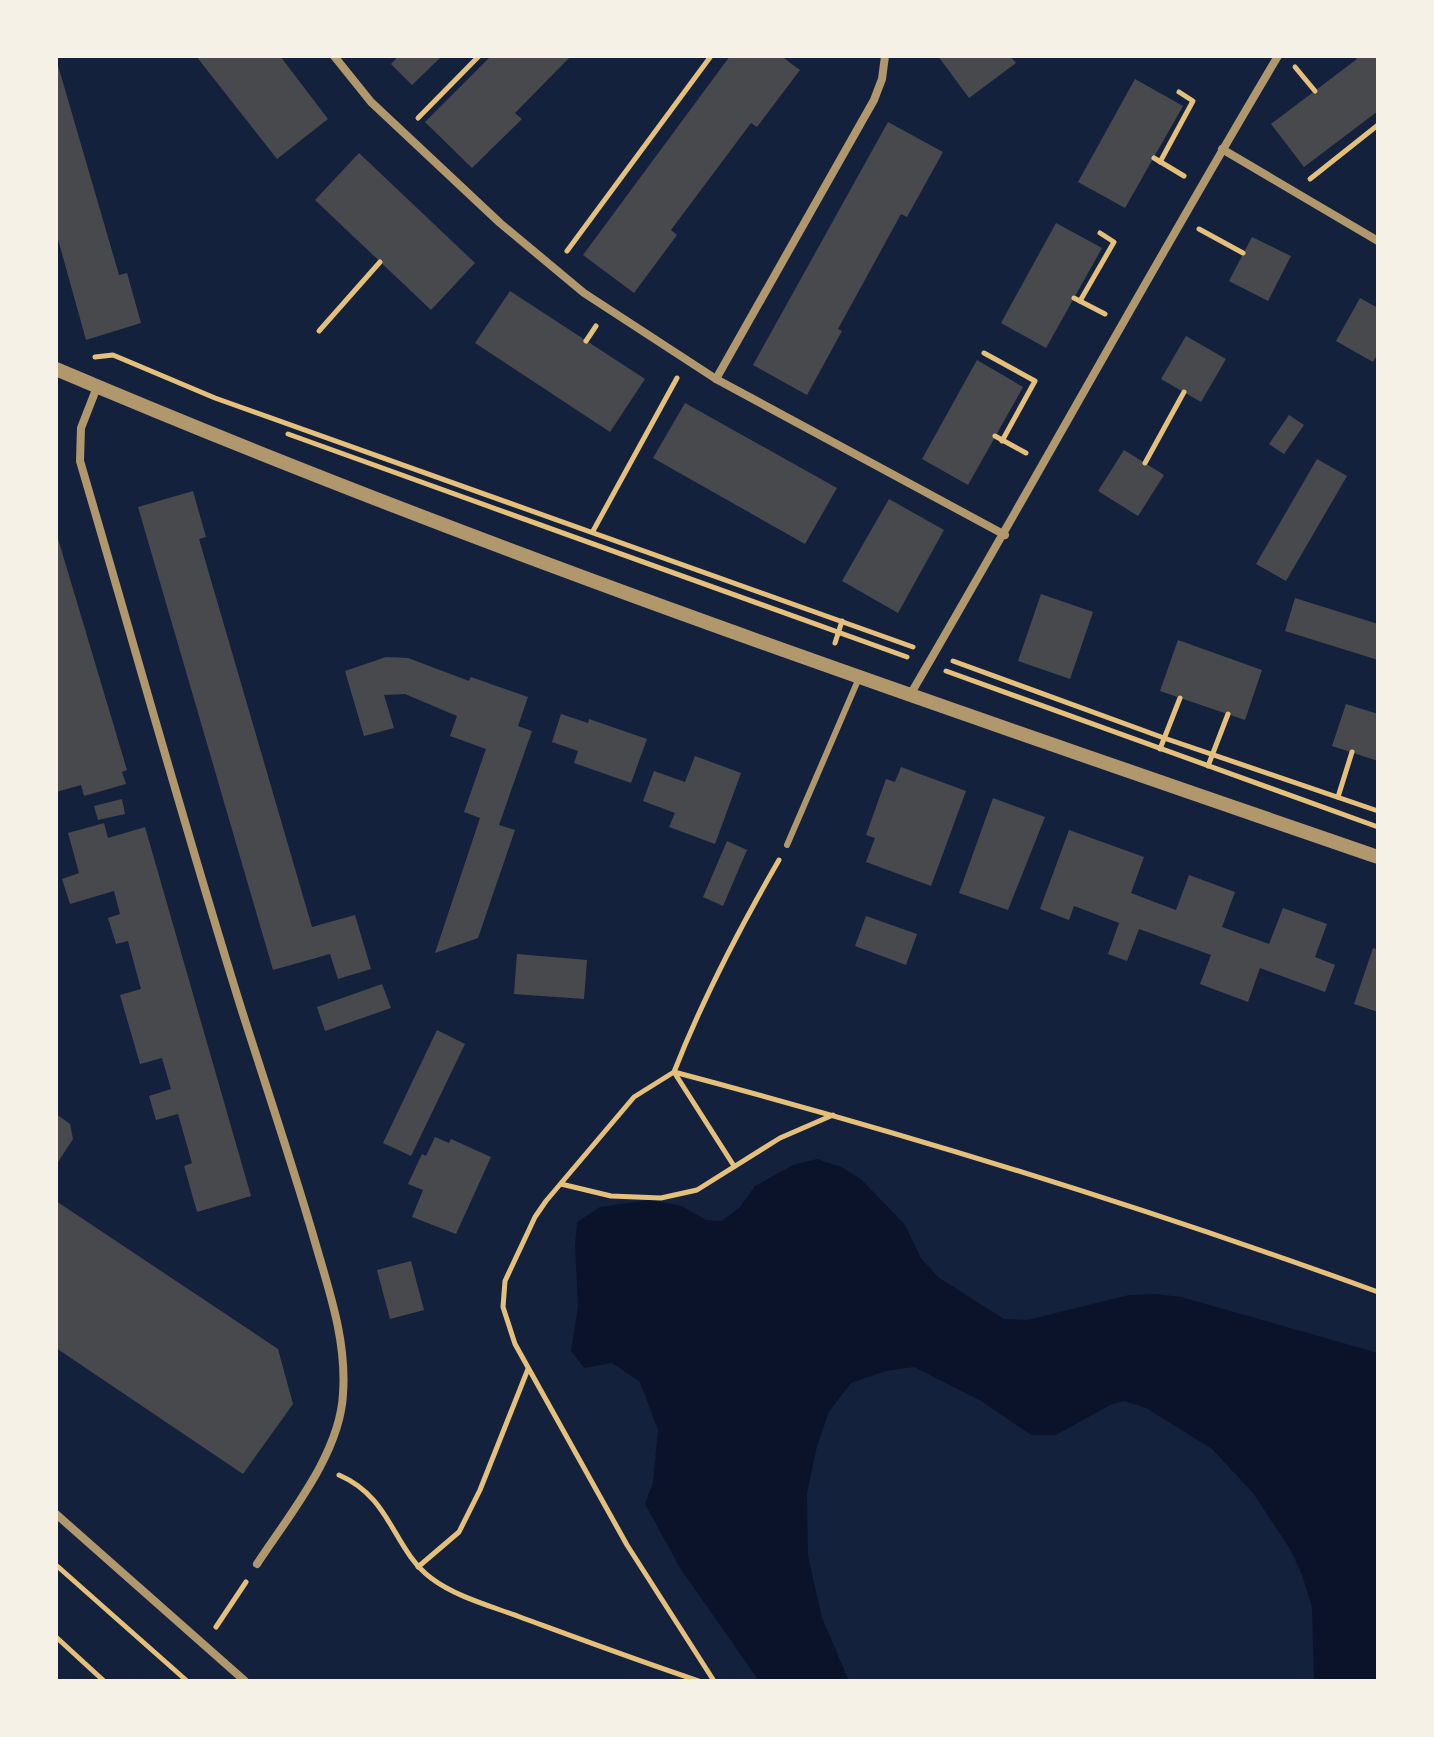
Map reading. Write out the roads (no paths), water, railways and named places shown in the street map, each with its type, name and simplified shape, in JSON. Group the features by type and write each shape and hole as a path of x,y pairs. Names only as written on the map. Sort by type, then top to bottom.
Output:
{"street":[{"path":"334,56 371,102 403,133 500,223 584,293 716,379 1005,535"},
{"path":"716,379 874,100 882,79 885,56"},
{"path":"910,695 1005,535 1222,149 1278,56"},
{"path":"1222,149 1378,241"},
{"path":"56,369 453,528 859,678 1378,857"},
{"path":"97,387 81,428 80,461 217,929 340,1328 344,1363 343,1397 337,1432 320,1467 257,1564"},
{"path":"56,1514 245,1681"}],"lane":[{"path":"787,845 859,678"}],"water":[{"path":"817,1159 841,1167 861,1179 905,1225 921,1258 938,1277 1004,1319 1027,1320 1129,1295 1156,1294 1181,1297 1378,1353 1378,1681 1314,1681 1312,1607 1302,1575 1290,1549 1253,1493 1212,1449 1146,1408 1124,1401 1110,1405 1056,1435 1031,1435 981,1401 914,1367 886,1371 851,1383 829,1412 817,1446 807,1493 808,1556 822,1618 849,1681 759,1681 680,1568 645,1504 653,1482 658,1430 640,1382 612,1363 584,1368 571,1351 578,1306 577,1222 600,1207 650,1200 682,1206 706,1220 722,1221 740,1207 755,1186 793,1165"}]}
